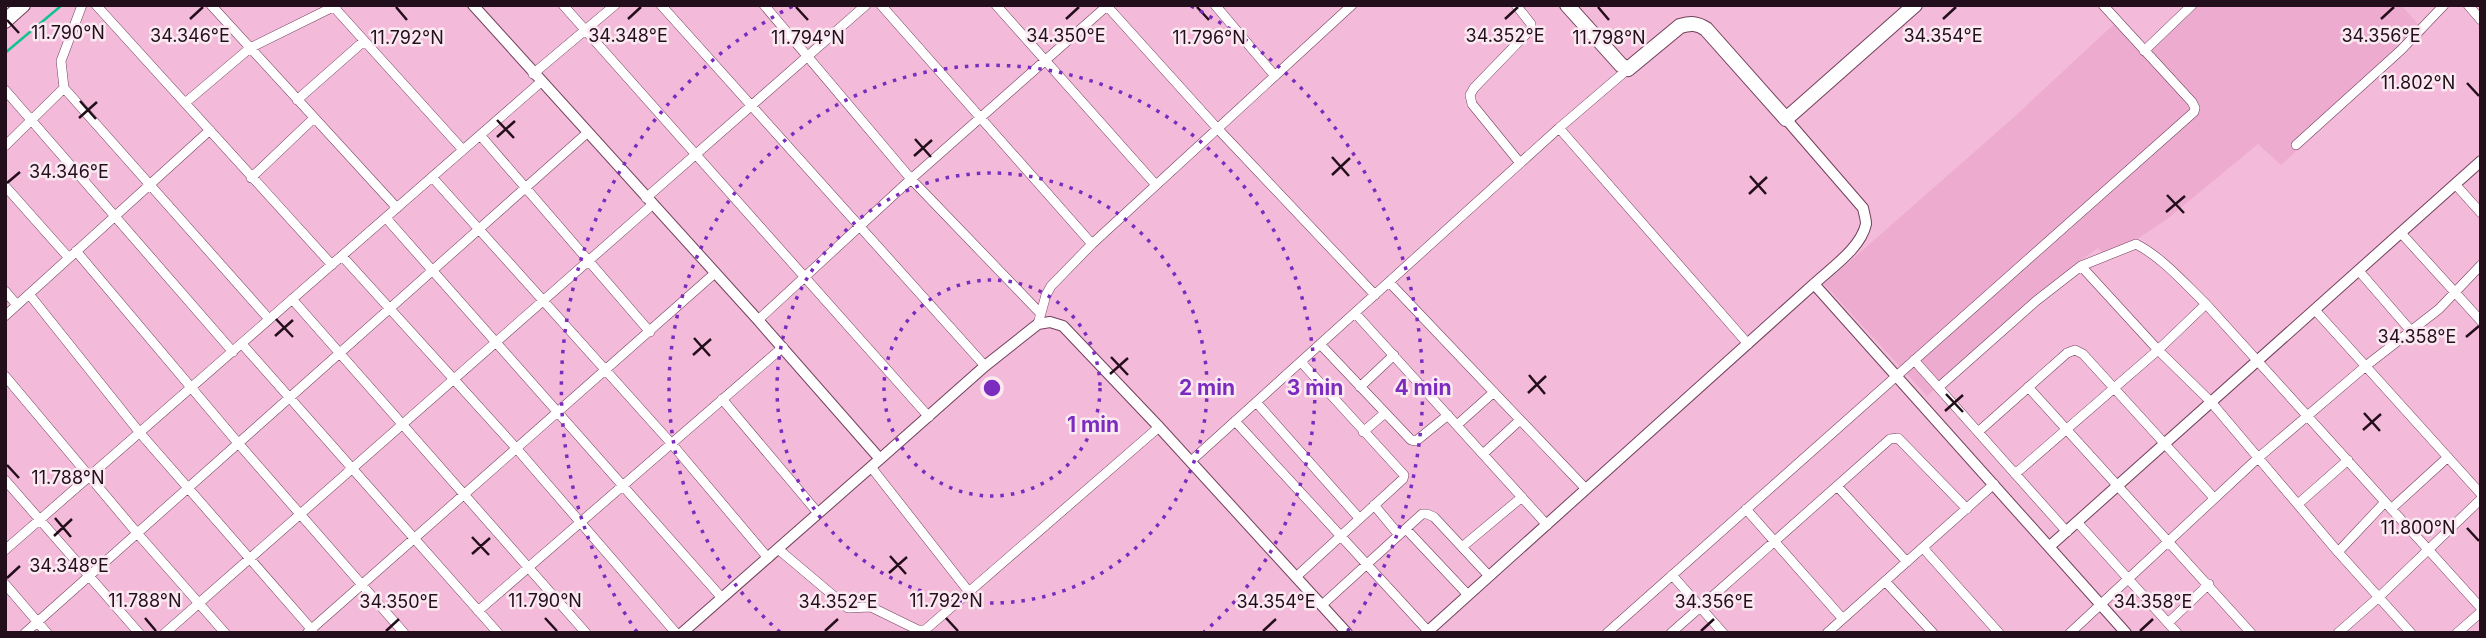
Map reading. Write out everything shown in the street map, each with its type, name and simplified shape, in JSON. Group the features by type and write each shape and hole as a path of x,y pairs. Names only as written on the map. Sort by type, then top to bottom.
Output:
{"highway":[{"path":"5,21 23,5"},
{"path":"1567,5 1621,65 1628,69 1680,26 1699,25 1706,29 1786,119 1915,5"}],"street":[{"path":"82,5 61,61 64,88 270,319"},
{"path":"96,5 332,265"},
{"path":"211,5 397,208"},
{"path":"472,5 783,347 876,463 968,592"},
{"path":"563,5 929,417"},
{"path":"5,550 480,135 586,30 615,5"},
{"path":"661,5 985,366"},
{"path":"764,5 911,179 1040,319 1063,326 1159,426 1347,633"},
{"path":"166,633 590,260 695,154 866,5"},
{"path":"881,5 1092,244"},
{"path":"996,5 1156,185"},
{"path":"1215,5 1275,76"},
{"path":"682,633 1040,319 1051,286 1092,244 1352,5"},
{"path":"1516,5 1531,24 1531,29 1470,95 1472,104 1520,163"},
{"path":"1607,633 2194,112 2192,102 2102,5"},
{"path":"2144,51 2192,5"},
{"path":"2296,145 2444,5"},
{"path":"2468,5 2481,20"},
{"path":"185,103 250,48 334,6 463,150"},
{"path":"758,320 911,179 1107,6 1217,128 1375,295"},
{"path":"297,100 364,41"},
{"path":"1191,461 1559,128 1628,69"},
{"path":"5,146 64,88"},
{"path":"5,90 233,352"},
{"path":"251,177 314,118"},
{"path":"1235,421 1427,632 1814,284 1861,236 1866,222 1863,208 1786,119"},
{"path":"1559,128 1748,344"},
{"path":"5,316 210,130"},
{"path":"25,633 587,133"},
{"path":"480,135 650,332"},
{"path":"2050,547 2481,161"},
{"path":"432,177 671,443 768,558"},
{"path":"2455,184 2481,213"},
{"path":"5,186 69,258"},
{"path":"386,218 722,598"},
{"path":"2401,233 2481,321"},
{"path":"1939,387 2036,301 2081,266 2092,259 2136,244 2148,250 2206,304 2481,610 2458,633"},
{"path":"76,251 238,443 404,633"},
{"path":"342,256 517,449 676,633"},
{"path":"2071,632 2258,458 2367,365 2439,309 2481,265"},
{"path":"2081,266 2158,350 2211,402 2338,552 2411,633"},
{"path":"2359,271 2411,331"},
{"path":"29,294 140,433 311,632 715,274"},
{"path":"1389,282 1587,489"},
{"path":"1814,284 2126,633"},
{"path":"5,291 17,305"},
{"path":"292,299 586,633"},
{"path":"2015,474 2158,350 2206,304"},
{"path":"2315,310 2367,365 2481,497 2429,550 2337,633"},
{"path":"1355,313 1547,525"},
{"path":"242,344 498,633"},
{"path":"1320,344 1413,441 1448,415"},
{"path":"478,611 783,347"},
{"path":"1978,432 2067,352 2075,350 2083,354 2214,498"},
{"path":"1360,387 1394,355"},
{"path":"1914,360 2067,532"},
{"path":"1296,577 1403,479 1404,475 1301,362"},
{"path":"5,376 225,633"},
{"path":"2028,387 2251,633"},
{"path":"1457,425 1494,392"},
{"path":"722,399 818,513"},
{"path":"1256,402 1359,518"},
{"path":"1363,432 1385,413"},
{"path":"1483,454 1520,420"},
{"path":"778,549 848,608 871,607 918,630 925,630 1159,426"},
{"path":"1671,633 1890,439 1898,438 1967,509"},
{"path":"2338,552 2388,505 2448,457"},
{"path":"2298,504 2348,460"},
{"path":"5,480 139,633"},
{"path":"1833,631 1842,618 1994,484"},
{"path":"1838,486 1907,562"},
{"path":"1462,547 1522,497"},
{"path":"1374,505 1468,595"},
{"path":"1746,509 1842,618"},
{"path":"1322,606 1422,514 1434,517 1489,576"},
{"path":"2078,523 2177,633"},
{"path":"1923,548 1999,633"},
{"path":"1672,575 1723,633"},
{"path":"1885,581 1933,633"},
{"path":"5,584 47,633"},
{"path":"2168,623 2209,584"}],"shaded area":[{"path":"2199,5 2401,5 2426,33 2281,165 2258,144 2166,220 2108,258 2098,248 2077,263 1927,396 1824,284 2013,118 2114,24 2142,55"}],"waterway":[{"path":"5,53 62,5"}]}
